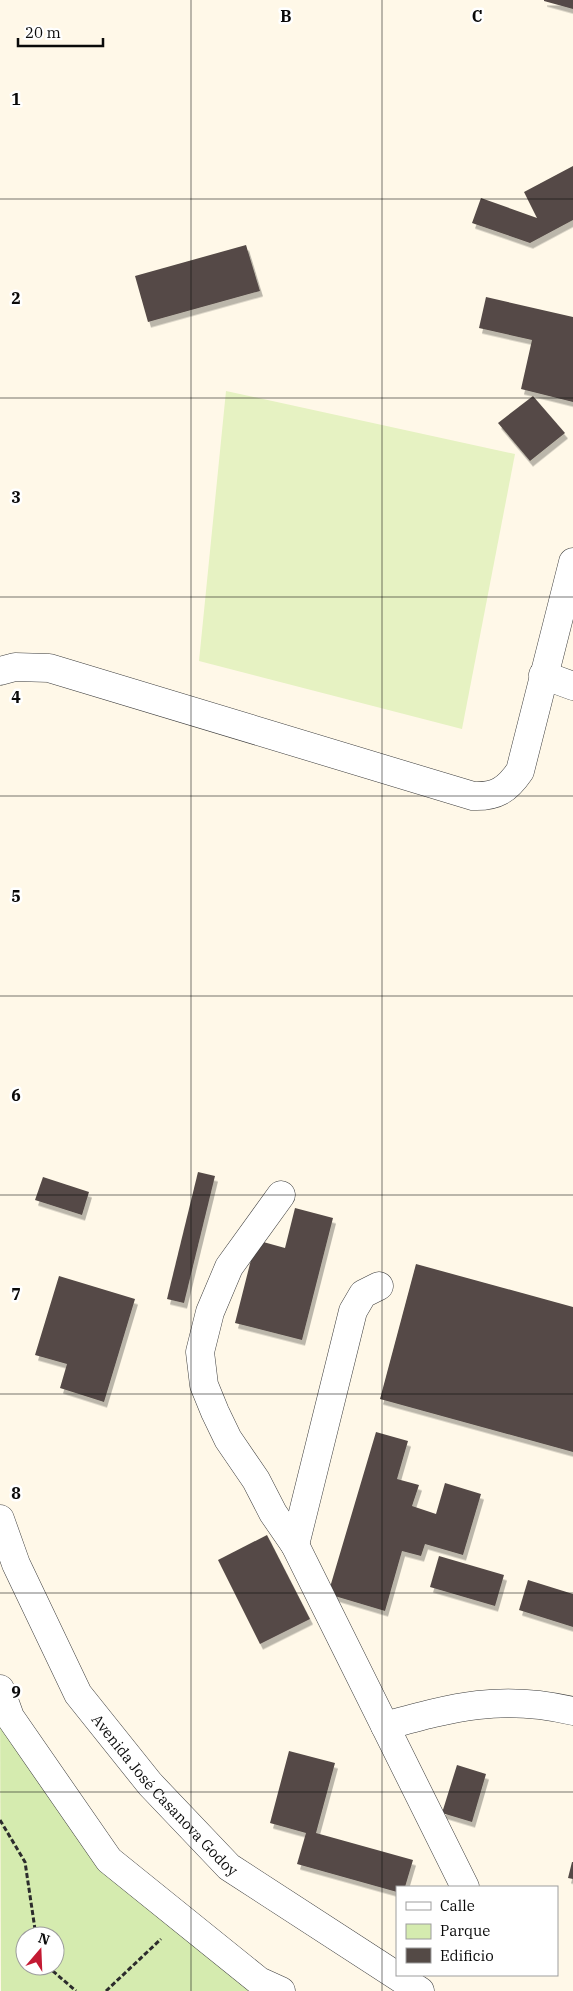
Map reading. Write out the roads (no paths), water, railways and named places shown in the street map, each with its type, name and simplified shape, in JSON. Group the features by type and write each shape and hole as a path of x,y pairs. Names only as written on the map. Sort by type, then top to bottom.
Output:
{"street":[{"path":"1,669 16,667 49,668 464,794 485,797 496,794 510,786 520,771 573,562"},
{"path":"543,676 573,686"},
{"path":"282,1195 229,1267 210,1312 200,1352 204,1385 221,1425 256,1480 273,1513 295,1545 465,1886"},
{"path":"295,1545 353,1311 363,1294 378,1286"},
{"name":"Avenida José Casanova Godoy","path":"0,1519 16,1564 78,1694 150,1784 229,1867 396,1975"},
{"path":"0,1689 10,1717 109,1860 259,1981 281,1991"},
{"path":"385,1726 445,1710 498,1702 550,1706 573,1711"},
{"name":"Avenida José Casanova Godoy","path":"397,1976 420,1991"}]}
